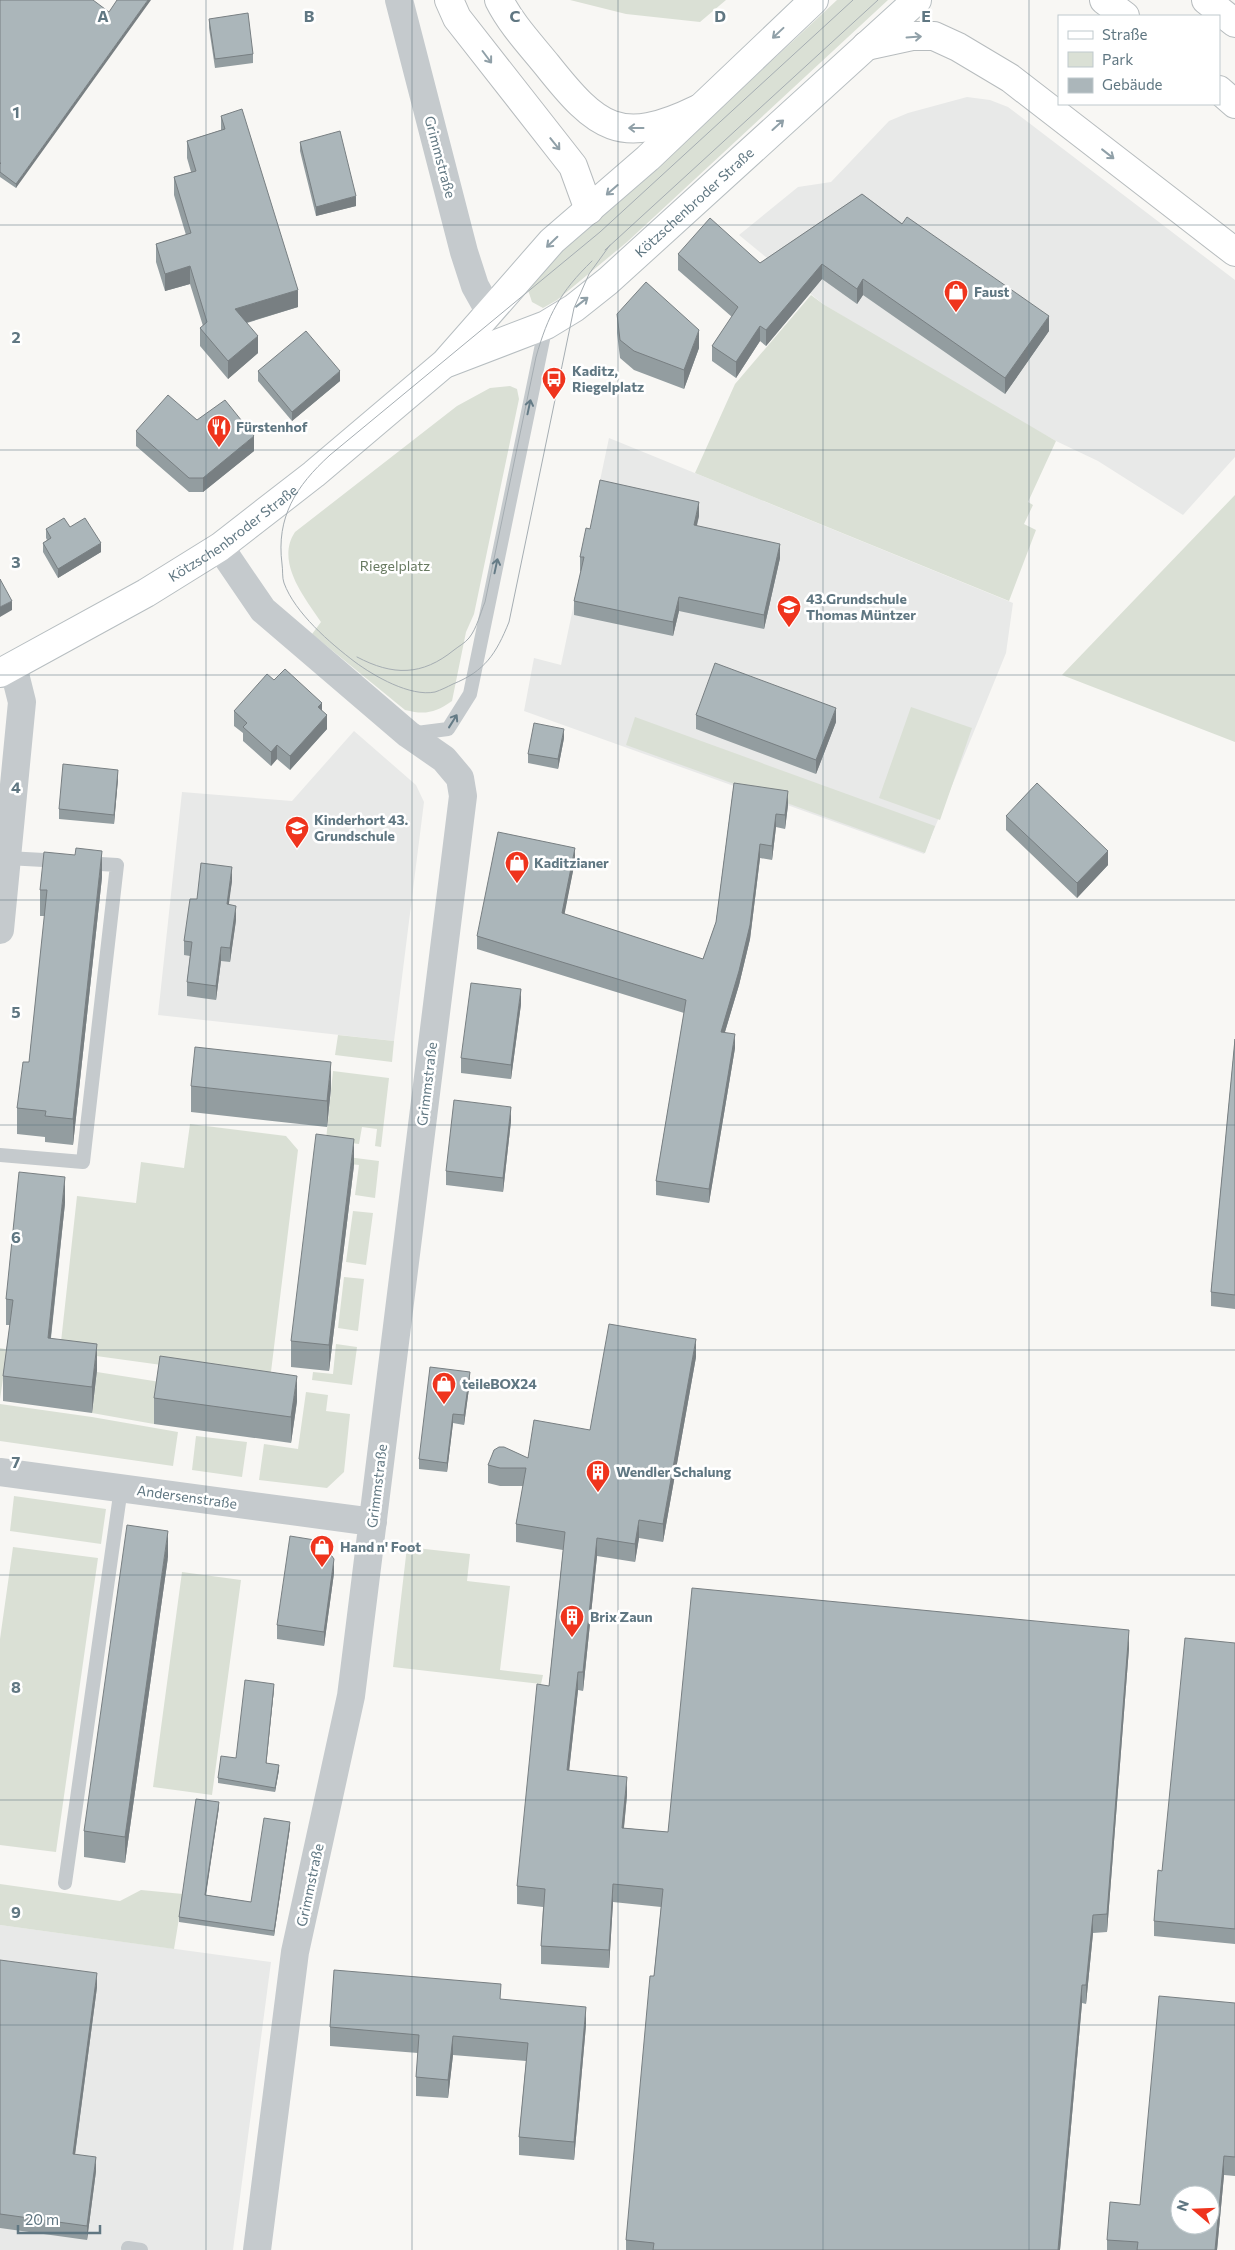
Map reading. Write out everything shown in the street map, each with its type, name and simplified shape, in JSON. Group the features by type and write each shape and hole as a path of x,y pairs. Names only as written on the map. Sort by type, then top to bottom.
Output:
{"main road":[{"path":"449,0 457,18 573,166 589,210"},
{"path":"499,0 518,28 559,80 577,102 593,116 611,124 634,129 673,121 698,109"},
{"name":"Kötzschenbroder Straße","path":"7,669 146,593 220,547 314,474 446,363 489,311 552,241 648,158 814,0"},
{"name":"Kötzschenbroder Straße","path":"446,363 546,324 574,308 608,282 917,0"},
{"path":"1104,0 1124,15"},
{"path":"1206,0 1235,23"},
{"path":"866,46 912,36 934,36 958,46 1010,78 1235,252"},
{"path":"1220,91 1235,104"}],"street":[{"name":"Grimmstraße","path":"399,0 464,252 475,286 489,311"},
{"path":"220,547 263,610 408,734"},
{"path":"0,930 22,702 7,669"},
{"name":"Grimmstraße","path":"257,2250 295,1952 351,1696 463,796 460,778 444,759 408,734"},
{"name":"Andersenstraße","path":"0,1472 373,1522"}],"lane":[{"path":"489,311 508,339"},
{"path":"408,734 448,729 470,694 546,324"},
{"path":"0,1155 84,1162 117,864 8,858"},
{"path":"65,1882 121,1488"}],"shaded area":[{"path":"967,97 990,100 1008,107 1235,280 1235,457 1183,515 1098,461 1056,441 965,390 823,304 739,235 798,187 831,182 889,121 908,113"},
{"name":"43.Grundschule Thomas Müntzer","path":"609,438 1013,603 1006,653 924,854 524,711 534,658 561,665"},
{"name":"Kinderhort 43. Grundschule","path":"354,731 416,785 424,802 394,1041 158,1015 182,792 292,801"},
{"path":"0,1925 271,1962 233,2250 0,2250"}],"green space":[{"path":"570,0 726,0 700,22 626,14"},
{"path":"837,0 888,0 627,242 557,300 543,308 532,302 528,290 542,268 675,151"},
{"path":"811,295 823,304 1056,441 1028,502 1033,505 1024,524 1036,530 1009,601 695,473 735,384"},
{"name":"Riegelplatz","path":"510,386 517,389 519,399 474,614 466,632 452,701 430,712 405,710 312,634 321,622 294,579 288,555 290,543 295,532 457,406 490,388"},
{"path":"1235,495 1235,742 1062,675"},
{"path":"911,707 972,728 940,820 879,798"},
{"path":"635,717 935,826 925,853 626,745"},
{"path":"338,1035 394,1041 392,1062 335,1055"},
{"path":"333,1071 389,1078 381,1147 375,1146 377,1129 362,1127 359,1144 326,1140"},
{"path":"190,1124 286,1136 298,1150 270,1380 60,1351 77,1196 136,1203 141,1162 184,1168"},
{"path":"324,1154 379,1161 375,1198 355,1195 359,1165 323,1161"},
{"path":"353,1211 373,1213 366,1265 346,1262"},
{"path":"344,1277 364,1279 358,1331 338,1328"},
{"path":"336,1344 357,1347 352,1385 312,1380 313,1372 333,1374"},
{"path":"0,1348 10,1350 6,1358 0,1399"},
{"path":"97,1372 160,1382 154,1424 92,1413"},
{"path":"306,1392 328,1395 326,1411 350,1414 344,1472 327,1488 259,1480 264,1444 298,1449"},
{"path":"0,1404 178,1432 173,1466 0,1441"},
{"path":"196,1436 247,1442 242,1477 192,1470"},
{"path":"14,1496 106,1509 101,1544 10,1531"},
{"path":"13,1547 98,1558 56,1852 0,1845 0,1639"},
{"path":"407,1547 470,1554 467,1581 510,1586 500,1670 543,1675 541,1684 393,1667"},
{"path":"182,1572 241,1580 212,1795 153,1787"},
{"path":"0,1884 120,1901 141,1890 183,1894 174,1949 0,1925"}],"building":[{"path":"0,0 93,0 109,12 117,0 148,0 16,184 0,172"},
{"path":"248,13 253,54 215,59 209,19"},
{"path":"242,109 298,290 235,309 258,336 228,361 200,328 207,322 190,266 165,274 156,244 191,233 174,177 196,171 187,141 225,129 221,116"},
{"path":"340,131 356,196 316,207 300,142"},
{"path":"862,194 902,224 907,217 1049,316 1005,378 863,279 857,289 822,264 766,330 760,326 736,362 712,346 738,307 678,254 710,218 760,263"},
{"path":"646,282 699,330 684,370 634,351 620,340 617,314"},
{"path":"306,331 340,371 292,412 258,371"},
{"path":"168,395 197,420 225,400 254,436 203,478 189,478 136,431"},
{"path":"600,480 699,502 694,525 780,544 764,615 679,597 673,622 574,601 584,557 580,557 586,528 590,529"},
{"path":"64,518 70,527 85,518 101,543 58,569 43,543 51,538 46,529"},
{"path":"0,579 12,601 0,607"},
{"path":"715,663 836,708 816,760 696,715"},
{"path":"285,669 322,703 318,707 327,715 290,756 277,745 271,752 243,727 247,723 234,711 267,674 274,680"},
{"path":"534,723 564,729 558,759 528,754"},
{"path":"63,764 118,770 114,815 59,809"},
{"path":"734,783 788,791 785,815 776,814 772,846 760,844 750,925 721,1032 735,1034 709,1189 656,1181 686,1000 477,936 498,832 575,848 562,913 703,959 716,922"},
{"path":"1037,783 1108,851 1077,883 1006,816"},
{"path":"76,848 102,851 73,1119 45,1116 46,1111 17,1108 23,1062 29,1062 47,890 40,890 44,852 75,855"},
{"path":"201,863 232,867 227,904 236,906 230,948 221,947 216,986 187,982 192,942 184,941 190,899 197,899"},
{"path":"471,983 521,989 511,1065 461,1058"},
{"path":"1235,1039 1235,1295 1211,1292"},
{"path":"195,1047 331,1062 327,1101 191,1086"},
{"path":"454,1100 511,1107 503,1178 446,1171"},
{"path":"316,1134 354,1139 329,1345 291,1341"},
{"path":"19,1172 65,1177 48,1338 97,1344 92,1387 3,1376 13,1300 6,1299"},
{"path":"609,1324 696,1339 663,1524 639,1520 635,1544 597,1538 583,1672 578,1672 567,1770 627,1777 622,1828 668,1832 692,1588 1129,1630 1107,1914 1093,1915 1086,1985 1082,1985 1058,2250 653,2250 654,2243 626,2240 650,1976 654,1976 663,1889 613,1884 609,1950 541,1946 545,1889 517,1886 537,1684 549,1686 565,1532 516,1524 526,1468 500,1468 488,1465 494,1450 499,1447 504,1447 528,1458 534,1420 590,1430"},
{"path":"160,1356 297,1376 291,1417 154,1398"},
{"path":"430,1367 470,1372 464,1415 453,1414 447,1463 419,1459"},
{"path":"127,1525 168,1531 125,1837 84,1831"},
{"path":"290,1536 321,1541 334,1559 324,1632 277,1625"},
{"path":"1185,1638 1235,1643 1235,1929 1154,1921 1158,1870 1162,1871"},
{"path":"245,1680 274,1684 266,1763 279,1765 275,1788 218,1778 221,1756 236,1758"},
{"path":"196,1799 219,1802 205,1895 251,1902 264,1818 290,1822 274,1931 179,1917"},
{"path":"0,1960 97,1973 73,2154 96,2157 87,2226 0,2214"},
{"path":"334,1970 501,1984 500,1999 586,2007 574,2142 519,2137 528,2043 453,2036 448,2080 416,2077 419,2035 330,2027"},
{"path":"1159,1996 1235,2003 1235,2157 1224,2156 1220,2198 1220,2185 1170,2185 1170,2235 1216,2235 1215,2250 1137,2250 1138,2242 1107,2240 1110,2202 1140,2205"}],"tram line":[{"path":"610,245 589,274 574,308 509,622 499,643 481,667 464,679 435,692 415,691 382,679 355,662 314,627 296,605 284,583 281,547 282,532 291,504 307,478 330,455 600,232 853,0"},
{"path":"605,250 878,0"},
{"path":"357,657 383,668 395,670 419,669 442,659 466,641 472,634 485,602 536,357 545,329 563,294 592,261"}],"place":[{"name":"Faust","path":"956,313"},
{"name":"Kaditz, Riegelplatz","path":"554,400"},
{"name":"Fürstenhof","path":"219,448"},
{"name":"43.Grundschule Thomas Müntzer","path":"789,628"},
{"name":"Kinderhort 43. Grundschule","path":"297,849"},
{"name":"Kaditzianer","path":"517,884"},
{"name":"teileBOX24","path":"444,1405"},
{"name":"Wendler Schalung","path":"598,1493"},
{"name":"Hand n' Foot","path":"322,1568"},
{"name":"Brix Zaun","path":"572,1638"}]}
